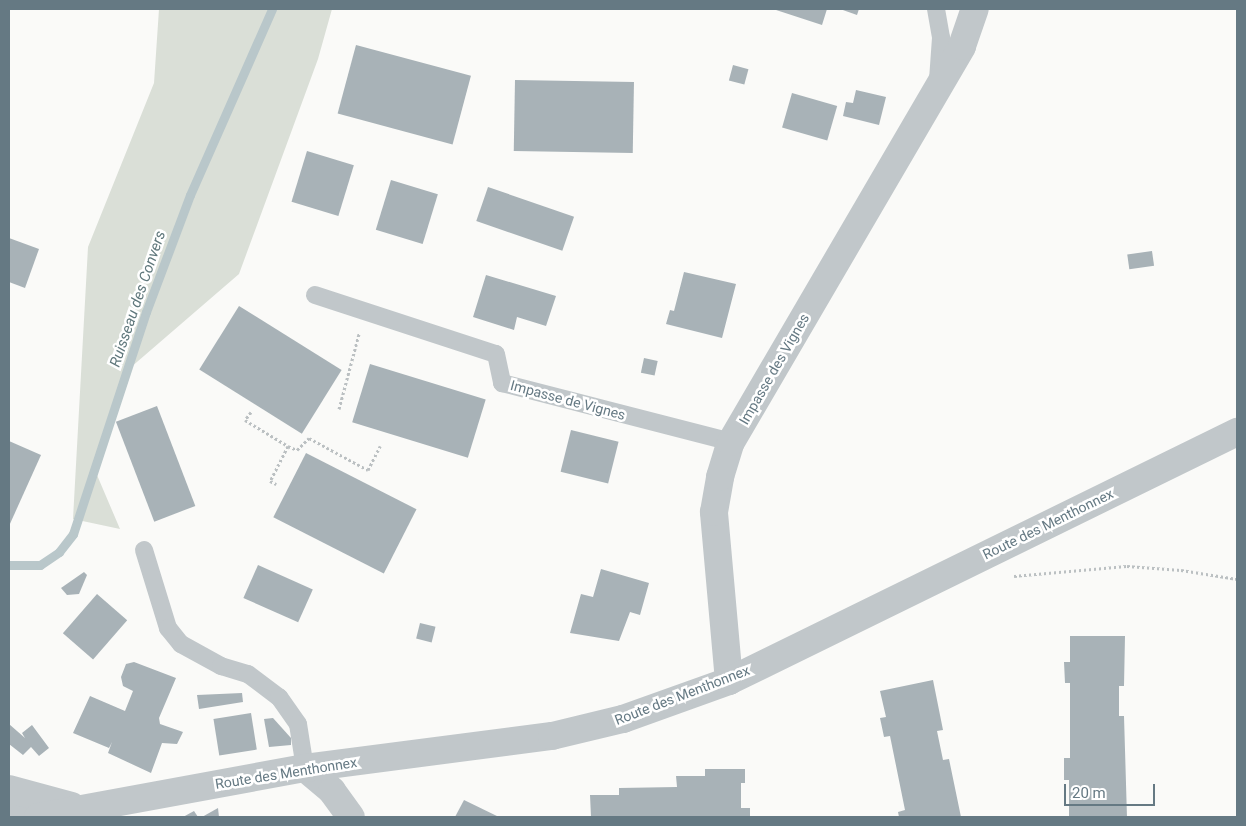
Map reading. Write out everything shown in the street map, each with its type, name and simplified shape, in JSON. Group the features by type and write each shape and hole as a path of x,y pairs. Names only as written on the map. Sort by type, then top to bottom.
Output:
{"street":[{"name":"Impasse des Vignes","path":"729,680 714,512 720,477 731,442 962,46 975,9"},
{"name":"Route des Menthonnex","path":"38,817 78,807 305,768 552,736 623,719 729,680 1237,432"},
{"path":"305,768 332,791 351,817"},
{"name":"Route des Menthonnex","path":"9,789 78,807"},
{"path":"9,794 23,817"}],"lane":[{"name":"Impasse des Vignes","path":"936,9 941,38 938,88"},
{"name":"Impasse de Vignes","path":"315,295 496,354 502,383 731,442"},
{"path":"144,550 168,628 181,644 220,666 248,674 279,697 298,724 305,768"}],"path":[{"path":"339,409 353,352 367,312"},
{"path":"251,412 245,420 288,446 297,450 309,438 368,470 380,446"},
{"path":"276,484 270,481 288,446"},
{"path":"1010,576 1127,566 1181,570 1237,579"}],"shaded area":[{"path":"159,9 332,9 318,59 239,274 130,368 94,468 120,529 73,519 88,247 154,83"}],"building":[{"path":"773,9 827,9 822,25"},
{"path":"840,9 859,9 857,15"},
{"path":"356,45 471,76 453,144 338,114"},
{"path":"733,65 748,69 744,85 729,80"},
{"path":"515,80 634,82 633,153 514,151"},
{"path":"856,90 886,97 879,125 843,116 846,102 853,103"},
{"path":"792,93 837,106 827,141 782,128"},
{"path":"307,151 354,165 338,216 292,202"},
{"path":"391,180 438,194 423,244 376,230"},
{"path":"488,187 574,217 562,251 476,221"},
{"path":"9,238 39,249 25,288 9,282"},
{"path":"1152,251 1154,266 1129,269 1127,254"},
{"path":"684,272 736,284 722,338 666,324 670,310 674,311"},
{"path":"486,275 556,296 546,326 517,317 514,330 473,317"},
{"path":"239,306 342,370 302,434 199,370"},
{"path":"644,358 658,361 655,376 641,373"},
{"path":"370,364 486,399 468,458 352,422"},
{"path":"157,406 195,506 154,522 116,422"},
{"path":"571,430 619,442 608,484 561,472"},
{"path":"9,441 41,455 9,526"},
{"path":"306,453 416,509 384,573 273,517"},
{"path":"258,565 313,589 298,622 243,598"},
{"path":"601,569 649,583 640,615 630,612 619,641 570,633 581,594 593,597"},
{"path":"84,572 87,575 79,594 67,595 61,588"},
{"path":"97,594 127,620 93,659 63,633"},
{"path":"420,623 436,627 432,642 416,639"},
{"path":"1070,636 1125,636 1124,686 1119,686 1119,716 1124,716 1127,817 1069,817 1069,780 1064,780 1064,758 1070,758 1070,683 1065,683 1064,662 1070,662"},
{"path":"134,662 176,678 159,718 160,724 183,732 177,744 162,743 151,773 108,753 112,742 109,748 73,733 90,696 125,711 133,691 123,686 121,677 126,664"},
{"path":"933,680 943,730 937,731 943,760 949,759 961,817 899,817 898,812 905,810 890,736 884,737 880,718 886,717 880,691"},
{"path":"242,693 243,702 199,709 197,695"},
{"path":"251,713 257,750 219,755 213,719"},
{"path":"273,718 291,738 291,745 269,747 264,719"},
{"path":"9,724 25,738 22,733 32,725 49,748 39,756 31,747 23,755 9,744"},
{"path":"705,769 745,769 745,783 741,783 741,808 750,808 750,817 591,817 590,795 619,795 619,788 677,787 676,776 705,776"},
{"path":"464,800 499,817 455,817"},
{"path":"218,808 219,817 202,817"},
{"path":"194,811 198,817 183,817"}],"waterway":[{"name":"Ruisseau des Convers","path":"9,565 40,565 59,552 73,534 146,312 190,195 272,9"}]}
